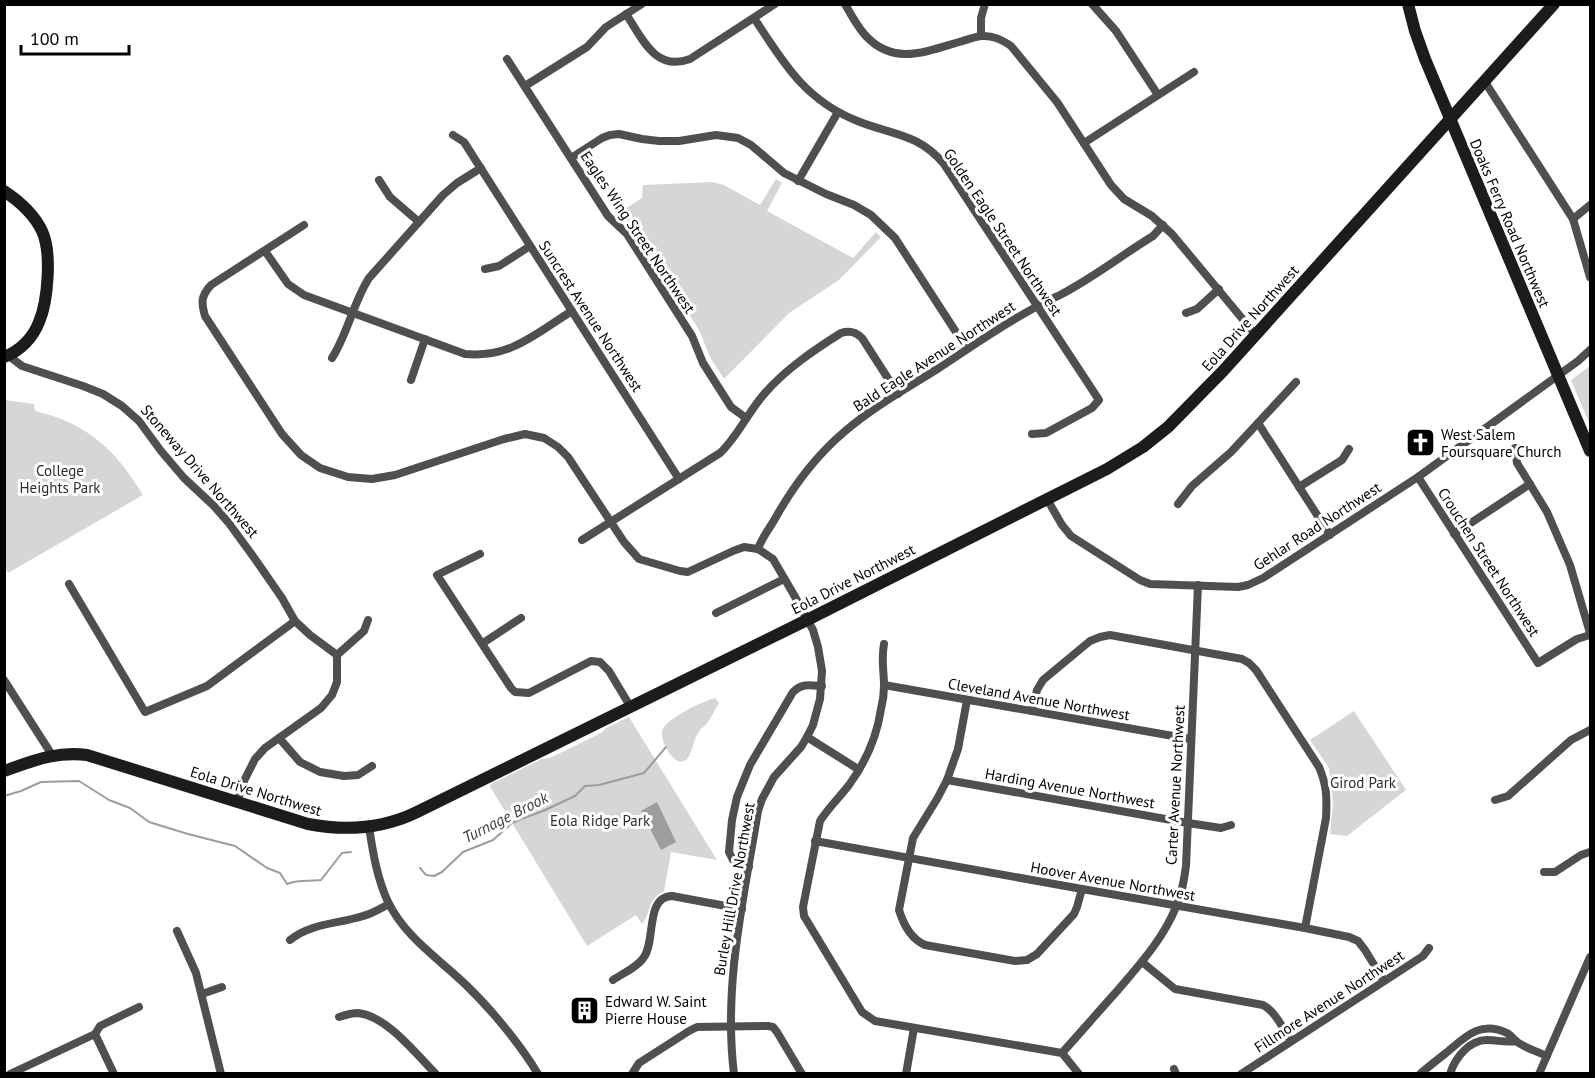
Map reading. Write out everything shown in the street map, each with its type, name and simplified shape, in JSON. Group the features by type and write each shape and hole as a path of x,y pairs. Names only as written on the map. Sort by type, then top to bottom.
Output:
{"main road":[{"name":"Doaks Ferry Road Northwest","path":"1408,4 1425,59 1590,451"},
{"name":"Eola Drive Northwest","path":"4,771 52,755 77,754 98,758 322,826 349,829 369,827 408,816 807,620 1117,464 1168,428 1554,4"},
{"path":"4,191 23,206 37,223 45,241 48,263 44,308 40,321 30,339 7,356"}],"street":[{"path":"525,86 587,47 606,27 642,4"},
{"path":"626,14 651,51 659,58 680,63 690,59 775,4"},
{"path":"845,4 867,36 885,50 895,53 907,55 923,53 981,36 1003,40 1011,46 1057,102 1111,185 1125,199 1152,216 1172,234 1255,334"},
{"path":"981,36 981,18 986,4"},
{"path":"1092,4 1116,31 1158,95"},
{"name":"Golden Eagle Street Northwest","path":"754,18 787,69 815,97 838,112 872,127 911,138 937,156 1099,400 1092,408 1046,434 1032,434"},
{"name":"Eagles Wing Street Northwest","path":"507,59 608,216 627,234 669,298 693,336 703,363 731,407 746,418"},
{"path":"1084,143 1194,72"},
{"path":"1485,82 1573,219 1590,277"},
{"path":"798,181 838,112"},
{"name":"Suncrest Avenue Northwest","path":"453,135 464,142 680,479"},
{"path":"571,158 610,135 679,141 716,135 738,138 751,145 784,173 854,205 871,215 890,232 967,350"},
{"path":"332,358 341,345 360,293 369,278 443,195 456,183 481,168"},
{"path":"379,180 390,197 419,222"},
{"path":"1573,219 1590,205"},
{"path":"304,225 211,285 204,293 202,305 205,316 282,434 301,455 320,468 335,474 372,479 395,475 525,434 544,438 568,457 629,549 639,559 680,571 693,571 744,547 758,549"},
{"name":"Bald Eagle Avenue Northwest","path":"758,549 786,498 806,472 823,452 859,420 1037,306 1076,286 1153,236 1163,225"},
{"path":"485,269 499,266 530,246"},
{"path":"265,251 288,284 304,295 465,354 493,354 508,350 572,311"},
{"path":"1186,313 1197,309 1219,289"},
{"path":"582,540 720,453 764,394 797,363 841,333 852,332 862,338 898,394"},
{"path":"411,380 425,339"},
{"name":"Gehlar Road Northwest","path":"1047,499 1071,536 1140,580 1150,584 1238,587 1248,585 1263,578 1418,477 1590,350"},
{"name":"Stoneway Drive Northwest","path":"7,356 22,366 103,394 122,406 139,421 184,478 214,506 234,531 282,598 295,621 337,655"},
{"path":"1178,504 1192,486 1231,452 1296,382"},
{"path":"1258,423 1329,535"},
{"path":"1515,448 1517,463 1547,512 1574,574 1590,634"},
{"path":"1299,487 1342,459 1349,449"},
{"name":"Crouchen Street Northwest","path":"1418,477 1538,663 1576,639 1590,634"},
{"path":"1454,534 1530,484"},
{"name":"Burley Hill Drive Northwest","path":"734,1074 731,1026 732,982 758,811 774,777 807,738 817,713 822,687 821,659 815,636 772,559 758,549"},
{"path":"480,554 437,575 511,688 515,692 529,693 591,661 600,662 609,671 630,706"},
{"path":"716,613 784,579"},
{"path":"69,584 146,712 207,686 295,621"},
{"name":"Carter Avenue Northwest","path":"1062,1053 1142,963 1167,928 1183,886 1186,866 1198,585"},
{"path":"483,643 522,618"},
{"path":"237,802 255,759 265,748 321,708 332,695 337,682 337,655 364,631 368,620"},
{"path":"1032,711 1037,690 1043,680 1090,641 1100,637 1110,636 1242,659 1256,670 1319,767 1326,784 1326,818 1305,928"},
{"path":"884,644 882,657 884,685 876,732 868,753 849,784 819,821 803,907 807,923 862,1012 875,1021 1062,1053 1079,1074"},
{"path":"4,680 52,755"},
{"path":"749,867 736,863 729,852 734,808 740,786 793,692 804,685 822,687"},
{"name":"Cleveland Avenue Northwest","path":"884,685 1190,740"},
{"path":"967,700 958,749 947,780 938,800 913,838 899,910 901,918 914,938 925,945 1015,961 1027,960 1037,954 1074,914 1082,889"},
{"path":"1495,800 1508,796 1571,740 1590,730"},
{"path":"279,738 300,762 320,772 344,776 358,775 372,766"},
{"path":"807,738 858,769"},
{"name":"Harding Avenue Northwest","path":"947,780 1188,823 1221,828 1231,825"},
{"path":"369,827 375,863 389,904 406,929 419,945 467,986 503,1026 538,1074"},
{"name":"Hoover Avenue Northwest","path":"815,840 1349,937 1358,941 1384,981"},
{"path":"1545,872 1555,872 1586,852 1590,852"},
{"path":"613,980 644,958 656,906 663,898 672,896 742,909"},
{"path":"290,939 300,932 321,925 365,916 389,904"},
{"path":"177,931 196,974 221,1074"},
{"name":"Fillmore Avenue Northwest","path":"1241,1074 1423,956 1430,948"},
{"path":"1539,1074 1590,957"},
{"path":"1142,963 1175,989 1269,1008 1291,1041"},
{"path":"202,994 222,987"},
{"path":"10,1074 95,1034 100,1026 139,1007"},
{"path":"339,1017 358,1013 377,1020 391,1029 436,1074"},
{"path":"632,1074 639,1063 689,1031 698,1027 731,1026 772,1027 802,1074"},
{"path":"906,1074 914,1028"},
{"path":"1420,1074 1461,1039 1480,1029 1504,1032 1516,1041 1547,1056"},
{"path":"95,1034 114,1074"},
{"path":"1450,1074 1462,1052 1474,1043 1484,1040 1506,1043 1516,1041"}],"green space":[{"path":"776,179 782,183 767,211 853,258 876,232 881,237 839,280 789,313 724,379 710,357 699,330 635,230 619,213 642,198 643,185 712,182 724,185 760,205"},
{"path":"1590,366 1590,425 1571,380"},
{"name":"College Heights Park","path":"5,400 34,404 35,411 53,416 85,431 111,452 143,495 8,573 4,566"},
{"path":"715,698 719,703 709,721 698,733 687,759 683,762 673,758 663,741 662,731 665,726 685,711"},
{"name":"Girod Park","path":"1354,711 1406,790 1347,836 1330,834 1333,803 1329,768 1310,740"},
{"name":"Eola Ridge Park","path":"629,717 717,860 671,852 664,891 654,899 642,924 636,915 587,946 489,785 542,759 550,758"}],"shaded area":[{"path":"657,802 676,842 661,850 641,811"}],"waterway":[{"name":"Turnage Brook","path":"420,868 426,875 434,876 442,872 463,852 493,840 512,823 575,796 585,786 599,785 644,773 666,747"},
{"name":"Turnage Brook","path":"4,796 41,782 79,781 109,800 130,808 149,822 235,846 267,868 280,873 287,884 321,880 342,853 351,852"}],"place":[{"name":"West Salem Foursquare Church","path":"1420,443"},
{"name":"Edward W. Saint Pierre House","path":"584,1010"}]}
